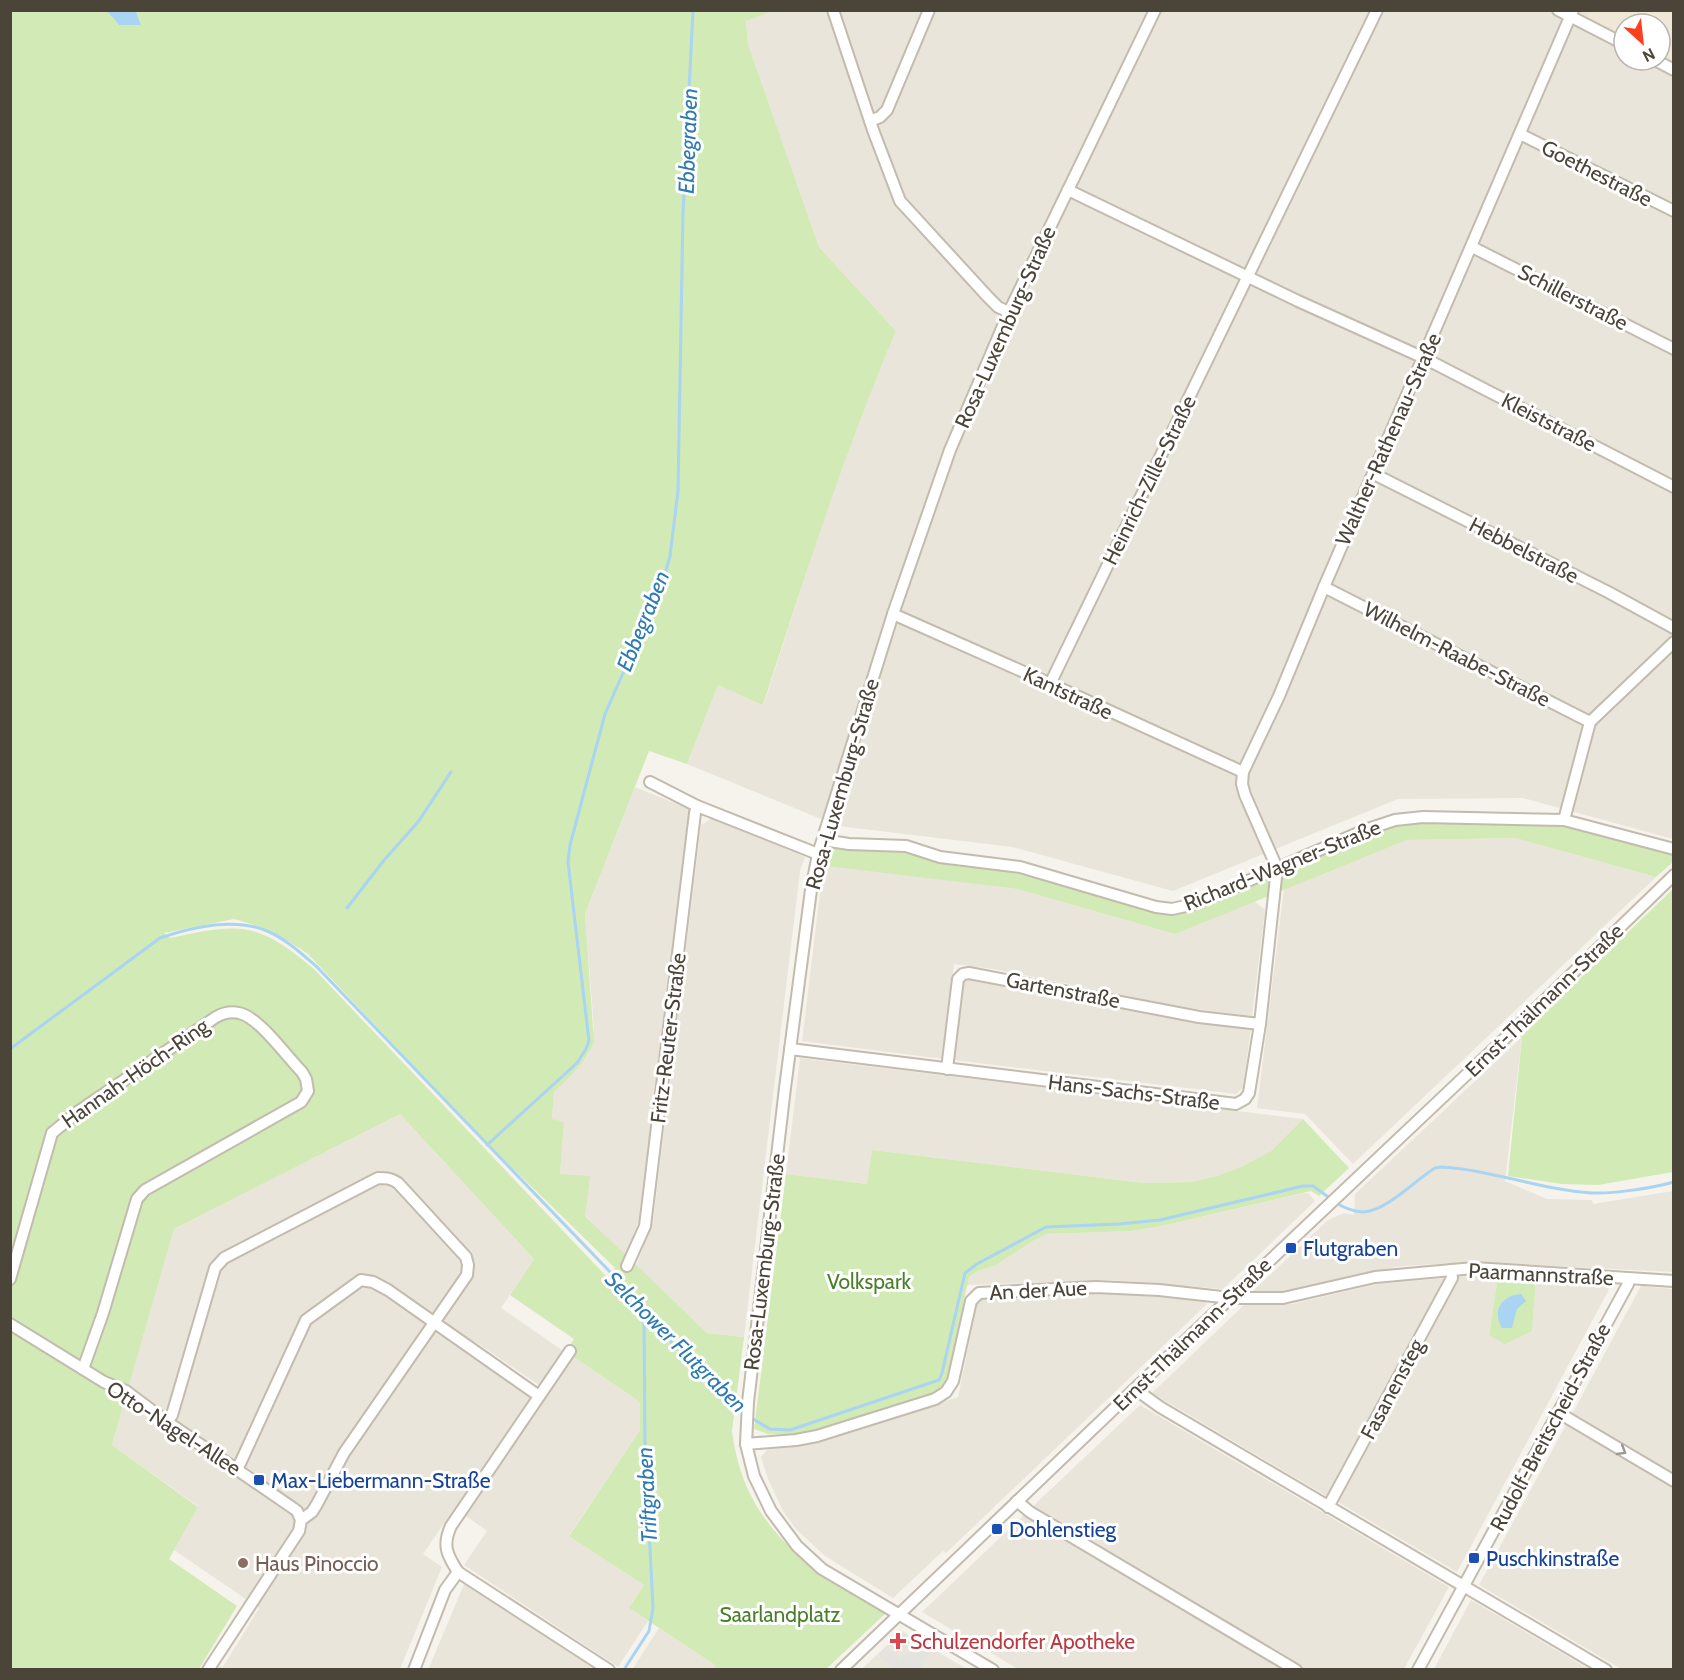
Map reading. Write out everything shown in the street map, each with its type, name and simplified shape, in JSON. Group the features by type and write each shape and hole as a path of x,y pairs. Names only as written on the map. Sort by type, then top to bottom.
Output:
{"street":[{"path":"833,10 870,121 900,201 988,297 998,307 1009,312"},
{"path":"870,121 880,117 887,110 929,10"},
{"name":"Rosa-Luxemburg-Straße","path":"993,1670 820,1567 788,1536 762,1496 752,1471 746,1444 748,1402 790,1049 811,890 818,854 893,614 950,450 1009,312 1155,10"},
{"name":"Heinrich-Zille-Straße","path":"1050,684 1377,10"},
{"path":"1558,10 1571,14 1612,37"},
{"name":"Walther-Rathenau-Straße","path":"1243,772 1279,696 1571,14"},
{"name":"Goethestraße","path":"1520,134 1674,211"},
{"path":"1068,190 1424,358"},
{"name":"Schillerstraße","path":"1472,247 1674,349"},
{"name":"Kleiststraße","path":"1424,358 1674,487"},
{"name":"Hebbelstraße","path":"1374,474 1608,592 1674,628"},
{"name":"Wilhelm-Raabe-Straße","path":"1324,587 1590,722"},
{"name":"Kantstraße","path":"893,614 1243,772"},
{"path":"1564,820 1590,722 1674,642"},
{"path":"1243,772 1242,784 1245,795 1277,868"},
{"path":"650,782 697,806 818,854"},
{"name":"Fritz-Reuter-Straße","path":"627,1266 645,1226 697,806"},
{"name":"Richard-Wagner-Straße","path":"823,840 849,844 906,846 940,856 1020,867 1156,908 1167,909 1195,904 1365,830 1395,820 1424,818 1564,820 1674,849"},
{"name":"Hans-Sachs-Straße","path":"790,1049 1236,1104 1245,1099 1249,1093 1260,1024 1277,868"},
{"name":"Ernst-Thälmann-Straße","path":"841,1670 1674,875"},
{"name":"Gartenstraße","path":"947,1069 958,979 969,972 1199,1017 1260,1024"},
{"name":"Hannah-Höch-Ring","path":"10,1279 50,1137 57,1127 71,1116 223,1013 242,1013 252,1020 302,1072 309,1091 301,1102 145,1190 137,1199 103,1313 83,1369"},
{"path":"167,1422 172,1415 218,1262 378,1178 393,1179 398,1183 464,1253 468,1261 467,1275 344,1454 312,1512 301,1520 299,1531 208,1670"},
{"name":"Paarmannstraße","path":"1231,1298 1283,1298 1376,1277 1490,1268 1674,1281"},
{"name":"Fasanensteg","path":"1328,1507 1452,1278 1451,1270"},
{"name":"Rudolf-Breitscheid-Straße","path":"1418,1670 1559,1413 1628,1284 1629,1278"},
{"path":"237,1470 303,1325 311,1314 361,1280 368,1280 388,1290 539,1395"},
{"name":"An der Aue","path":"746,1444 817,1436 934,1398 946,1392 953,1381 971,1301 979,1293 1096,1287 1159,1290 1231,1298"},
{"name":"Otto-Nagel-Allee","path":"10,1324 104,1382 126,1391 167,1422 293,1508 301,1520"},
{"path":"570,1351 447,1535 445,1547 458,1572 609,1670"},
{"path":"1135,1389 1148,1400 1606,1670"},
{"path":"1559,1413 1674,1481"},
{"path":"1017,1501 1030,1512 1296,1670"},
{"path":"414,1670 445,1590 458,1572"}],"shaded area":[{"path":"773,10 1673,11 1673,839 1523,798 1398,799 1173,891 1012,847 838,826 687,764 718,685 764,704 821,527 867,399 896,331 819,247 748,44 746,21"},
{"path":"1588,11 1673,11 1673,61 1672,12 1612,12 1612,29 1589,18"},
{"path":"635,787 689,809 639,1220 625,1256 585,1215 560,1174 564,1122 552,1120 554,1092 575,1072 589,1054 594,1028 585,914"},
{"path":"712,818 805,857 800,871 744,1337 707,1333 636,1266 653,1222 701,825"},
{"path":"1515,838 1656,877 1353,1164 1305,1114 1257,1108 1284,889 1407,840"},
{"path":"825,865 1017,889 1175,934 1254,901 1265,910 1252,1016 1188,1008 993,969 954,964 943,1059 802,1041"},
{"path":"970,978 1251,1027 1243,1088 1236,1094 954,1060 963,983"},
{"path":"1522,1037 1505,1181 1547,1199 1592,1200 1593,1204 1673,1191 1673,1272 1477,1262 1402,1266 1289,1291 1252,1292 1328,1220 1344,1213 1354,1215 1355,1194"},
{"path":"800,1058 1303,1119 1271,1151 1243,1166 1192,1182 1144,1183 872,1150 867,1184 786,1174"},
{"path":"400,1114 534,1259 501,1308 562,1350 539,1385 477,1343 469,1355 530,1398 423,1554 442,1567 400,1669 217,1669 219,1666 223,1667 259,1608 174,1550 198,1506 112,1445 174,1229"},
{"path":"1308,1193 1315,1201 1223,1289 1110,1280 966,1285 969,1277 978,1271 996,1265 1047,1234 1131,1231"},
{"path":"1498,1276 1489,1335 1532,1331 1536,1279 1612,1284 1457,1572 1336,1501 1457,1277"},
{"path":"1447,1278 1328,1497 1152,1393 1244,1305 1292,1304 1377,1284"},
{"path":"1641,1286 1673,1289 1673,1477 1571,1416"},
{"path":"1110,1293 1204,1301 1207,1304 946,1553 943,1551 893,1598 825,1556 796,1529 783,1511 768,1479 761,1457 767,1450 807,1445 958,1397 978,1299"},
{"path":"574,1357 640,1402 640,1430 569,1535 644,1585 629,1608 648,1621 618,1667 464,1565 487,1531 466,1516"},
{"path":"1140,1405 1449,1587 1404,1669 1304,1669 1031,1508"},
{"path":"1567,1423 1673,1486 1673,1669 1621,1669 1479,1585"},
{"path":"1025,1514 1288,1669 1018,1669 922,1612"},
{"path":"465,1582 597,1669 428,1670"},
{"path":"1471,1600 1589,1669 1434,1669"},
{"path":"659,1628 715,1665 715,1669 632,1670"},
{"path":"902,1631 967,1669 861,1670"},
{"path":"887,1646 900,1660 916,1646 925,1648 927,1646 932,1649 927,1659 920,1663 922,1666 920,1669 893,1669 878,1654"}],"green space":[{"name":"Saarlandplatz","path":"11,11 107,11 119,25 141,25 136,11 773,11 746,21 748,44 819,247 896,331 842,470 763,705 718,685 687,764 649,751 585,914 594,1042 582,1063 554,1092 552,1119 564,1122 560,1174 590,1176 585,1216 707,1333 744,1337 732,1431 739,1465 750,1494 765,1520 784,1542 806,1561 858,1596 887,1612 826,1669 715,1670 715,1665 629,1608 644,1585 569,1536 640,1430 640,1402 566,1351 574,1339 510,1295 534,1259 400,1114 174,1229 112,1445 198,1507 169,1559 237,1606 199,1669 11,1670","holes":["234,919 273,933 308,954 483,1139 615,1268 607,1277 314,969 294,953 262,934 247,930 214,930 170,938 164,933"]},
{"path":"1418,821 1563,824 1674,853 1673,862 1656,877 1515,838 1407,840 1175,934 1017,889 819,865 822,853 832,846 894,849 995,868 1168,913 1376,830 1394,824"},
{"path":"1673,889 1673,1172 1598,1185 1562,1184 1508,1176 1522,1038 1520,1036"},
{"name":"Volkspark","path":"1303,1119 1349,1168 1319,1196 1311,1191 1162,1226 1131,1231 1047,1234 996,1265 978,1271 969,1277 947,1381 931,1394 809,1433 768,1434 754,1429 786,1174 867,1184 872,1150 1144,1183 1192,1182 1243,1166 1271,1151"},
{"path":"1498,1276 1536,1279 1532,1331 1505,1344 1489,1335"}],"water":[{"path":"107,11 136,11 141,25 119,25"},
{"path":"1521,1294 1526,1301 1517,1309 1512,1328 1502,1328 1498,1315 1500,1305 1508,1298"}],"waterway":[{"name":"Ebbegraben","path":"487,1145 577,1063 589,1041 568,862 570,845 605,714 662,585 670,556 678,491 683,213 693,10"},
{"path":"347,908 385,859 418,822 451,772"},
{"name":"Selchower Flutgraben","path":"10,1049 160,938 199,927 227,924 254,927 274,934 317,967 612,1274 675,1346 745,1413"},
{"name":"Selchower Flutgraben","path":"1336,1203 1356,1211 1372,1210 1391,1201 1435,1168 1442,1167 1592,1193 1611,1193 1674,1182"},
{"name":"Selchower Flutgraben","path":"750,1417 770,1429 790,1430 939,1380 965,1273 977,1264 1046,1227 1160,1220 1303,1186 1313,1186 1331,1199"},
{"name":"Triftgraben","path":"625,1668 649,1631 653,1608 645,1449 644,1313"}],"place":[{"name":"Flutgraben","path":"1291,1248"},
{"name":"Max-Liebermann-Straße","path":"259,1480"},
{"name":"Dohlenstieg","path":"997,1529"},
{"name":"Puschkinstraße","path":"1474,1558"},
{"name":"Haus Pinoccio","path":"243,1563"},
{"name":"Schulzendorfer Apotheke","path":"898,1641"}]}
